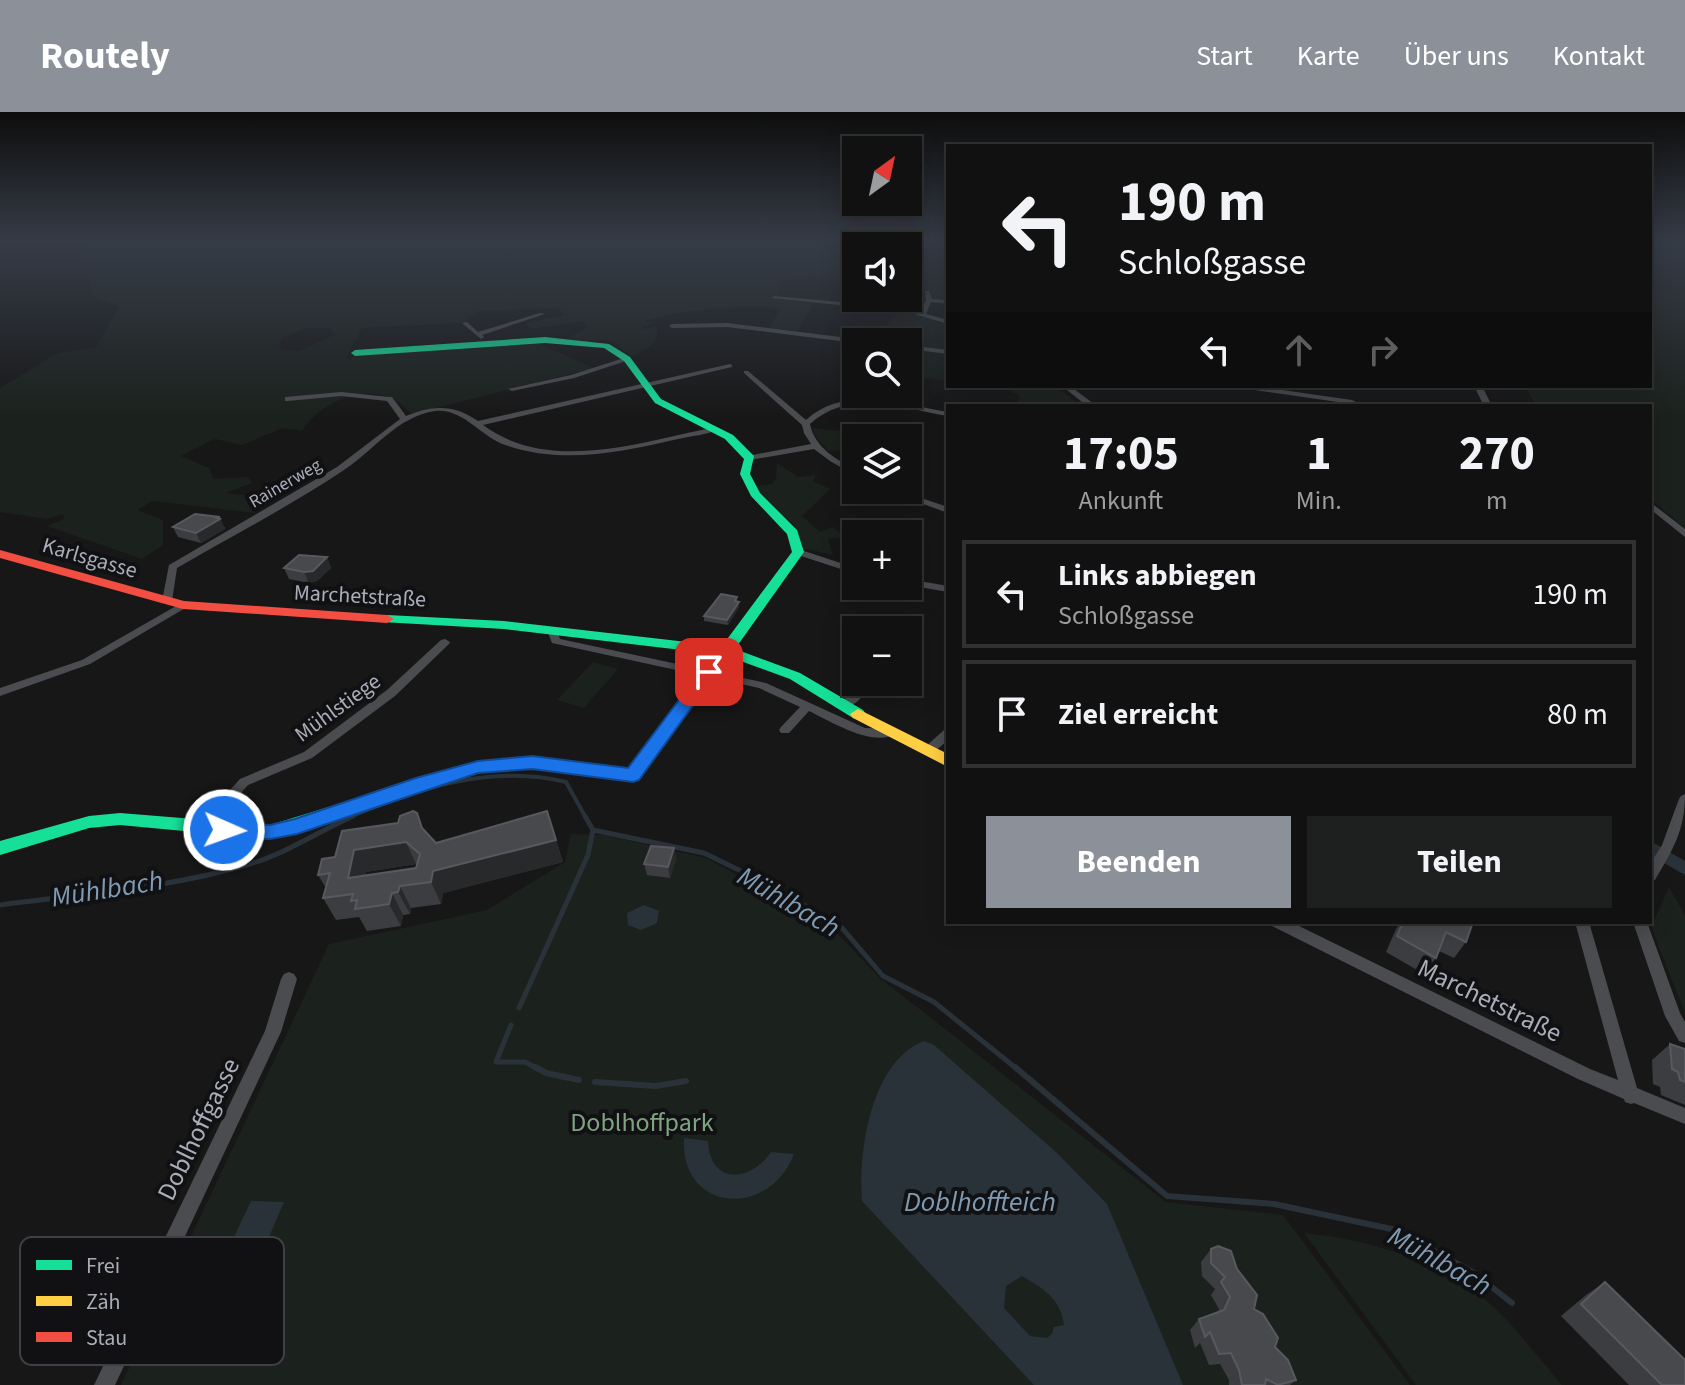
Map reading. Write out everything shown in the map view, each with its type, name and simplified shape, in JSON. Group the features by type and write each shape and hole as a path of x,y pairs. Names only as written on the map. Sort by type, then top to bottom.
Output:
{"street":[{"path":"798,300 924,313 946,321"},
{"path":"924,313 929,300"},
{"path":"482,338 542,314"},
{"path":"465,323 482,338"},
{"path":"672,326 727,325 842,339"},
{"path":"355,353 482,338 585,342 606,346 627,359 658,401 729,437 750,458"},
{"path":"922,349 946,352"},
{"path":"512,389 572,377 627,359"},
{"path":"480,423 730,366"},
{"path":"746,372 806,424 807,435 815,446 842,464"},
{"path":"1069,388 1089,404"},
{"path":"1255,388 1352,401"},
{"path":"288,399 341,394 389,399 404,419"},
{"path":"806,424 816,412 856,401 946,414"},
{"name":"Rainerweg","path":"175,603 172,567 343,468 404,419 440,408 480,423"},
{"path":"480,423 500,440 557,453 588,453 715,429"},
{"path":"750,458 815,446"},
{"path":"750,458 745,474 755,494 793,533 798,552"},
{"path":"922,501 943,508"},
{"path":"1652,507 1685,534"},
{"path":"798,552 842,566"},
{"path":"726,651 798,552"},
{"name":"Karlsgasse","path":"0,554 175,603"},
{"path":"922,584 946,589"},
{"path":"0,692 86,662 175,603"},
{"name":"Marchetstraße","path":"175,603 552,630 726,651 851,699 890,733 946,760"},
{"name":"Marchetstraße","path":"552,630 556,641 762,685 863,732 890,733"},
{"name":"Mühlstiege","path":"224,830 235,791 244,782 308,755 391,693 445,642"},
{"path":"0,848 89,822 120,819 270,832 478,767 532,762 633,775 709,672"},
{"path":"785,730 807,706"},
{"path":"928,751 946,735"},
{"path":"1652,873 1668,846 1685,799"},
{"name":"Marchetstraße","path":"1281,924 1631,1096 1685,1116"},
{"path":"1583,924 1631,1096"},
{"path":"1641,924 1673,1016 1685,1036"},
{"name":"Doblhoffgasse","path":"175,1237 273,1032 289,979"},
{"name":"Doblhoffgasse","path":"104,1385 114,1365"}],"green space":[{"path":"104,300 791,300 814,303 797,331 769,328 781,308 695,311 644,321 655,323 641,326 643,329 657,327 656,338 647,349 632,356 611,341 567,339 588,327 581,321 532,329 525,323 564,315 557,308 479,311 462,323 362,328 346,358 535,342 594,368 412,414 391,398 354,395 319,412 302,431 283,428 242,445 215,439 181,456 209,468 214,479 248,477 252,483 226,493 277,499 254,513 153,501 137,510 163,520 163,545 142,559 47,526 64,519 63,514 47,519 0,512 0,388 58,353 96,347 119,307","holes":["307,328 330,328 336,334 299,351 282,350 279,344 285,336"]},
{"path":"1652,300 1685,300 1685,528 1652,501 1652,404 1535,404 1526,388 1652,388"},
{"path":"897,312 946,323 946,350 922,347 922,328 884,328"},
{"path":"922,351 946,354 946,381 926,378 922,383"},
{"path":"1057,388 1079,404 1016,404 1020,397 1009,389"},
{"path":"813,428 842,431 842,450 828,451 814,434"},
{"path":"777,463 798,477 816,475 813,481 830,489 802,516 820,532 833,527 842,535 828,539 833,555 802,548 794,525 759,496 756,486 772,484 776,479"},
{"path":"593,662 618,669 584,708 557,700"},
{"name":"Doblhoffpark","path":"571,834 605,835 706,858 828,924 880,978 1166,1202 1283,1215 1410,1385 121,1385 130,1365 284,1365 284,1237 191,1237 329,944 487,910 565,862"},
{"path":"1669,887 1685,915 1685,1013 1651,927"},
{"path":"1304,1233 1382,1248 1431,1266 1455,1279 1497,1310 1562,1385 1416,1385"}],"water":[{"path":"644,905 659,911 657,923 641,930 628,925 627,913"},
{"name":"Doblhoffteich","path":"924,1041 934,1045 1056,1152 1107,1204 1183,1385 1034,1385 862,1201 863,1158 872,1110 891,1068 906,1052","holes":["1022,1276 1044,1290 1059,1308 1064,1325 1054,1327 1047,1338 1030,1336 1004,1308 1006,1286"]},
{"path":"684,1138 708,1141 716,1166 732,1175 753,1170 771,1152 794,1154 782,1175 766,1189 747,1197 728,1198 710,1193 696,1181 687,1163"},
{"path":"251,1201 284,1202 269,1237 234,1237"}],"building":[{"path":"195,514 220,519 196,533 173,527"},
{"path":"299,555 327,557 313,571 284,568"},
{"path":"721,594 737,597 735,601 739,602 727,620 704,616"},
{"path":"413,811 417,813 422,828 436,843 547,811 556,840 433,871 431,882 400,886 398,892 392,893 389,904 355,909 357,900 351,901 353,894 323,898 330,873 318,875 322,859 335,857 342,831 398,823 400,816","holes":["406,842 420,854 416,868 348,878 354,850"]},
{"path":"651,846 674,848 668,867 644,864"},
{"path":"1402,924 1472,925 1466,942 1446,932 1436,958 1397,936"},
{"path":"1670,1044 1685,1049 1685,1082 1672,1069"},
{"path":"1218,1246 1231,1251 1237,1269 1257,1295 1254,1309 1263,1314 1278,1338 1275,1347 1288,1360 1296,1380 1278,1385 1266,1379 1265,1385 1242,1385 1231,1353 1219,1354 1210,1332 1205,1337 1199,1319 1224,1310 1230,1297 1221,1282 1225,1277 1211,1263 1211,1249"},
{"path":"1605,1282 1685,1360 1685,1385 1662,1385 1581,1304"}],"waterway":[{"name":"Mühlbach","path":"353,816 401,797 455,782 510,776 566,782 586,818"},
{"name":"Mühlbach","path":"0,905 128,889 222,872 279,853 353,816"},
{"name":"Mühlbach","path":"348,818 353,816"},
{"name":"Mühlbach","path":"585,816 593,830"},
{"path":"519,1008 588,855 593,830"},
{"name":"Mühlbach","path":"593,830 704,853 776,888 843,929 883,976 934,1002 1017,1069"},
{"path":"1652,848 1685,869"},
{"path":"511,1025 496,1062 525,1062 538,1069"},
{"path":"535,1067 546,1073 579,1080"},
{"name":"Mühlbach","path":"1015,1067 1167,1196 1274,1204 1396,1230 1474,1273 1512,1303"},
{"path":"595,1082 656,1086 686,1081"}],"traffic: fast":[{"path":"355,353 545,340 606,346 627,359 658,401 729,437 750,458 745,474 755,494 793,533 798,552 726,651"},
{"path":"387,619 504,625 726,651 795,676 858,714"},
{"path":"0,848 89,822 120,819 270,832 478,767 532,762 551,764"}],"traffic: slow":[{"path":"551,764 633,775 709,672"},
{"path":"858,714 946,760"}],"traffic: jam":[{"path":"0,554 183,605 387,619"}],"route":[{"path":"224,830 270,832 297,826 478,767 532,762 633,775 709,672"}]}
